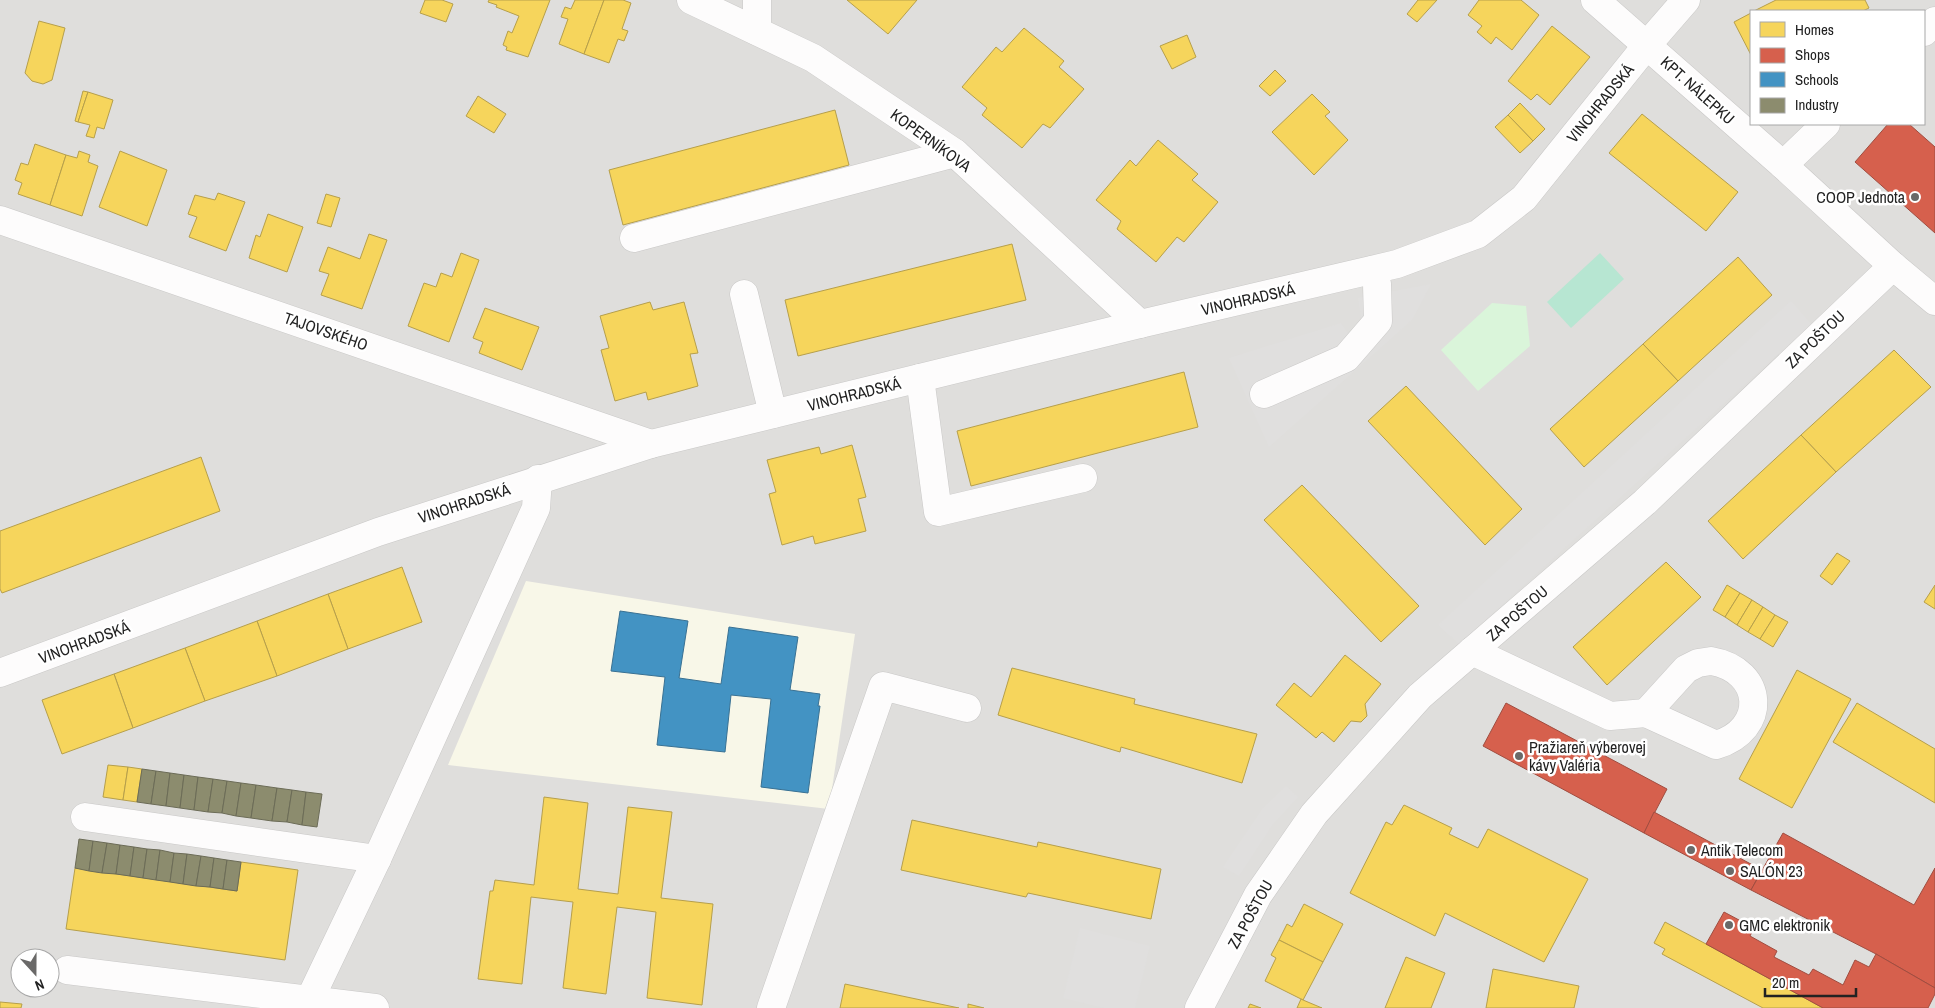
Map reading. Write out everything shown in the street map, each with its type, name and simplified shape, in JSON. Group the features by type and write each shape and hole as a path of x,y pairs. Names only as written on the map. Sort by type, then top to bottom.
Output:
{"street":[{"name":"KOPERNÍKOVA","path":"691,0 813,58 955,153 1140,324"},
{"path":"757,0 757,31"},
{"name":"KPT. NÁLEPKU","path":"1595,0 1783,165 1893,266 1934,296"},
{"name":"VINOHRADSKÁ","path":"0,673 378,532 651,444 1140,324 1373,270 1396,264 1478,234 1524,198 1647,45 1686,0"},
{"path":"1925,31 1935,21"},
{"path":"1783,165 1825,125"},
{"path":"634,238 955,153"},
{"name":"TAJOVSKÉHO","path":"0,220 651,444"},
{"name":"ZA POŠTOU","path":"1199,1008 1258,895 1314,814 1420,696 1645,502 1893,266"},
{"path":"1264,394 1346,358 1378,321 1378,284 1373,270"},
{"path":"744,294 773,414"},
{"path":"920,378 938,512 1083,478"},
{"path":"310,1004 536,508 538,479"},
{"path":"1472,651 1610,716 1646,713"},
{"path":"771,1008 883,686 967,708"},
{"path":"85,817 377,859"},
{"path":"67,970 310,1004 375,1008"}],"shaded area":[{"path":"0,0 1935,0 1935,1008 0,1008"},
{"path":"1431,284 1412,320 1269,447 1229,358 1341,323 1350,337 1363,331 1358,298"},
{"path":"1791,301 1811,324 1459,644 1438,625"},
{"path":"526,581 855,634 829,809 448,765"},
{"path":"1286,786 1298,797 1273,824 1239,876 1223,867 1263,808"},
{"path":"1080,928 1150,946 1135,1008 1104,1008 1063,998"}],"green space":[{"path":"1600,253 1624,279 1571,328 1547,302"},
{"path":"1492,303 1526,306 1530,346 1478,391 1441,350"}],"building: Homes":[{"path":"425,0 442,0 453,4 446,22 420,13"},
{"path":"489,0 550,0 528,57 506,50 507,47 503,45 508,31 512,33 519,16 496,7 497,5 488,2"},
{"path":"575,0 604,0 584,54 559,44 568,19 561,17 565,7 571,9"},
{"path":"604,0 623,0 631,3 622,29 628,31 624,41 618,39 609,63 584,54"},
{"path":"847,0 917,0 888,34"},
{"path":"1418,0 1437,0 1417,22 1407,14"},
{"path":"1479,0 1521,0 1539,15 1512,50 1496,37 1491,44 1477,32 1482,26 1468,15"},
{"path":"1776,0 1865,0 1869,8 1865,10 1756,10"},
{"path":"1750,14 1750,53 1734,22"},
{"path":"39,21 65,28 52,80 43,84 32,81 25,73"},
{"path":"1552,26 1590,57 1550,105 1537,94 1531,100 1508,81"},
{"path":"1024,28 1064,61 1059,67 1084,89 1050,128 1043,124 1022,148 982,115 987,108 962,87 996,47 1002,52"},
{"path":"1187,35 1196,57 1172,69 1160,46"},
{"path":"1275,70 1286,81 1270,96 1259,86"},
{"path":"83,91 88,92 78,122 75,121"},
{"path":"88,92 113,100 104,129 97,127 94,138 86,136 90,125 78,122"},
{"path":"1312,94 1330,112 1325,116 1348,140 1314,175 1272,132"},
{"path":"478,96 506,114 494,133 466,116"},
{"path":"1520,103 1545,129 1533,141 1508,115"},
{"path":"835,110 849,165 623,225 609,170"},
{"path":"1642,114 1738,192 1706,231 1609,153"},
{"path":"1508,115 1533,141 1520,153 1495,127"},
{"path":"1158,140 1198,174 1192,180 1218,202 1184,242 1177,237 1156,262 1117,229 1121,221 1096,200 1130,160 1136,166"},
{"path":"35,144 66,155 50,205 18,194 22,183 15,180 21,163 28,165"},
{"path":"79,151 90,155 88,162 98,166 82,216 50,205 66,155 77,158"},
{"path":"120,151 167,170 147,226 99,207"},
{"path":"218,193 245,202 226,251 189,237 197,217 188,214 195,195 215,200"},
{"path":"326,194 340,198 331,227 317,223"},
{"path":"268,214 303,227 287,272 249,258 256,235 260,237"},
{"path":"369,234 387,240 362,309 321,295 329,274 319,271 328,247 360,259"},
{"path":"1012,244 1026,300 798,356 785,300"},
{"path":"461,253 479,260 449,342 408,326 424,283 436,287 441,273 452,277"},
{"path":"1738,257 1772,295 1678,381 1643,344"},
{"path":"650,302 653,310 684,302 698,353 690,354 698,386 648,400 646,392 615,401 601,350 609,348 600,316"},
{"path":"485,308 539,327 522,370 479,353 483,342 473,338"},
{"path":"1643,344 1678,381 1584,467 1550,429"},
{"path":"1894,350 1931,387 1836,472 1801,435"},
{"path":"1184,372 1198,427 971,486 957,431"},
{"path":"1406,386 1522,509 1485,545 1368,421"},
{"path":"1801,435 1836,472 1743,559 1708,521"},
{"path":"852,445 866,497 858,499 866,531 815,544 813,536 782,545 769,494 776,492 767,460 819,447 821,454"},
{"path":"201,457 220,511 2,593 0,589 0,531"},
{"path":"1302,485 1419,606 1381,642 1264,520"},
{"path":"1837,553 1850,561 1832,585 1820,576"},
{"path":"1666,562 1701,597 1607,685 1573,647"},
{"path":"402,567 422,622 348,649 328,594"},
{"path":"1727,585 1740,593 1725,617 1713,610"},
{"path":"1935,585 1935,609 1924,602"},
{"path":"1740,593 1752,600 1737,625 1725,617"},
{"path":"328,594 348,649 277,676 257,621"},
{"path":"1752,600 1763,607 1748,632 1737,625"},
{"path":"1763,607 1775,615 1760,639 1748,632"},
{"path":"1775,615 1788,622 1773,647 1760,639"},
{"path":"257,621 277,676 205,701 185,648"},
{"path":"185,648 205,701 133,728 114,674"},
{"path":"1345,655 1381,684 1365,704 1367,716 1361,722 1351,721 1334,742 1322,732 1316,738 1276,705 1294,683 1311,697"},
{"path":"1012,668 1135,699 1134,704 1257,734 1242,783 1121,747 1120,752 998,715"},
{"path":"1797,670 1851,699 1792,808 1739,779"},
{"path":"114,674 133,728 62,754 42,700"},
{"path":"1857,703 1935,749 1935,803 1833,742"},
{"path":"108,765 128,767 123,800 103,797"},
{"path":"128,767 142,769 137,802 123,800"},
{"path":"544,797 588,803 578,889 618,894 628,807 672,812 661,898 713,904 702,1005 647,998 656,912 617,907 606,994 563,988 573,902 531,897 522,984 478,979 490,891 493,891 495,880 534,885"},
{"path":"1404,805 1452,828 1449,834 1478,848 1488,829 1588,879 1544,962 1445,913 1435,936 1350,893 1386,822 1392,825"},
{"path":"912,820 1037,847 1038,842 1161,869 1151,919 1028,893 1026,897 901,870"},
{"path":"241,862 298,870 285,960 66,929 75,868 237,891"},
{"path":"1304,904 1343,924 1323,962 1279,940 1287,924 1292,927"},
{"path":"1665,922 1823,1008 1763,1008 1662,954 1665,949 1654,943"},
{"path":"1279,940 1323,962 1303,1000 1265,981 1276,958 1271,955"},
{"path":"1406,957 1445,973 1431,1008 1385,1008"},
{"path":"1493,969 1579,986 1574,1008 1486,1008"},
{"path":"845,984 959,1008 840,1008"},
{"path":"1301,999 1303,1000 1322,1008 1297,1008"},
{"path":"0,1002 22,1004 21,1008 0,1008"},
{"path":"968,1004 984,1008 968,1008"},
{"path":"1250,1004 1261,1008 1248,1008"}],"building: Shops":[{"name":"COOP Jednota","path":"1887,125 1910,125 1935,147 1935,233 1855,162"},
{"path":"1506,703 1667,789 1644,833 1483,746"},
{"path":"1654,812 1762,870 1751,890 1644,833"},
{"path":"1783,833 1914,905 1935,868 1935,988 1876,954 1751,890"},
{"path":"1724,912 1754,928 1750,936 1777,951 1774,957 1809,975 1813,969 1843,985 1855,960 1869,967 1876,954 1935,988 1935,994 1928,1008 1823,1008 1706,944"}],"building: Schools":[{"path":"620,611 688,621 679,678 721,684 729,627 798,637 790,690 820,694 808,793 761,787 771,699 731,695 725,752 657,745 665,677 611,671"}],"building: Industry":[{"path":"142,769 156,771 151,804 137,802"},
{"path":"156,771 170,773 166,806 151,804"},
{"path":"170,773 184,775 180,808 166,806"},
{"path":"184,775 198,777 194,810 180,808"},
{"path":"198,777 213,779 208,812 194,810"},
{"path":"213,779 227,781 222,813 208,812"},
{"path":"227,781 241,783 236,816 222,813"},
{"path":"241,783 256,785 251,818 236,816"},
{"path":"256,785 277,788 272,821 251,818"},
{"path":"277,788 292,790 287,822 272,821"},
{"path":"292,790 306,792 302,825 287,822"},
{"path":"306,792 322,794 317,827 302,825"},
{"path":"79,839 93,841 89,871 75,868"},
{"path":"93,841 107,843 102,873 89,871"},
{"path":"107,843 120,845 116,874 102,873"},
{"path":"120,845 134,847 130,876 116,874"},
{"path":"134,847 147,849 143,878 130,876"},
{"path":"147,849 160,850 156,880 143,878"},
{"path":"160,850 174,853 170,882 156,880"},
{"path":"174,853 187,854 183,884 170,882"},
{"path":"187,854 201,856 196,886 183,884"},
{"path":"201,856 214,858 210,887 196,886"},
{"path":"214,858 227,860 223,889 210,887"},
{"path":"227,860 241,862 237,891 223,889"}],"place":[{"name":"COOP Jednota","path":"1915,197"},
{"name":"Pražiareň výberovej kávy Valéria","path":"1519,756"},
{"name":"Antik Telecom","path":"1691,850"},
{"name":"SALÓN 23","path":"1730,871"},
{"name":"GMC elektronik","path":"1729,925"}]}
